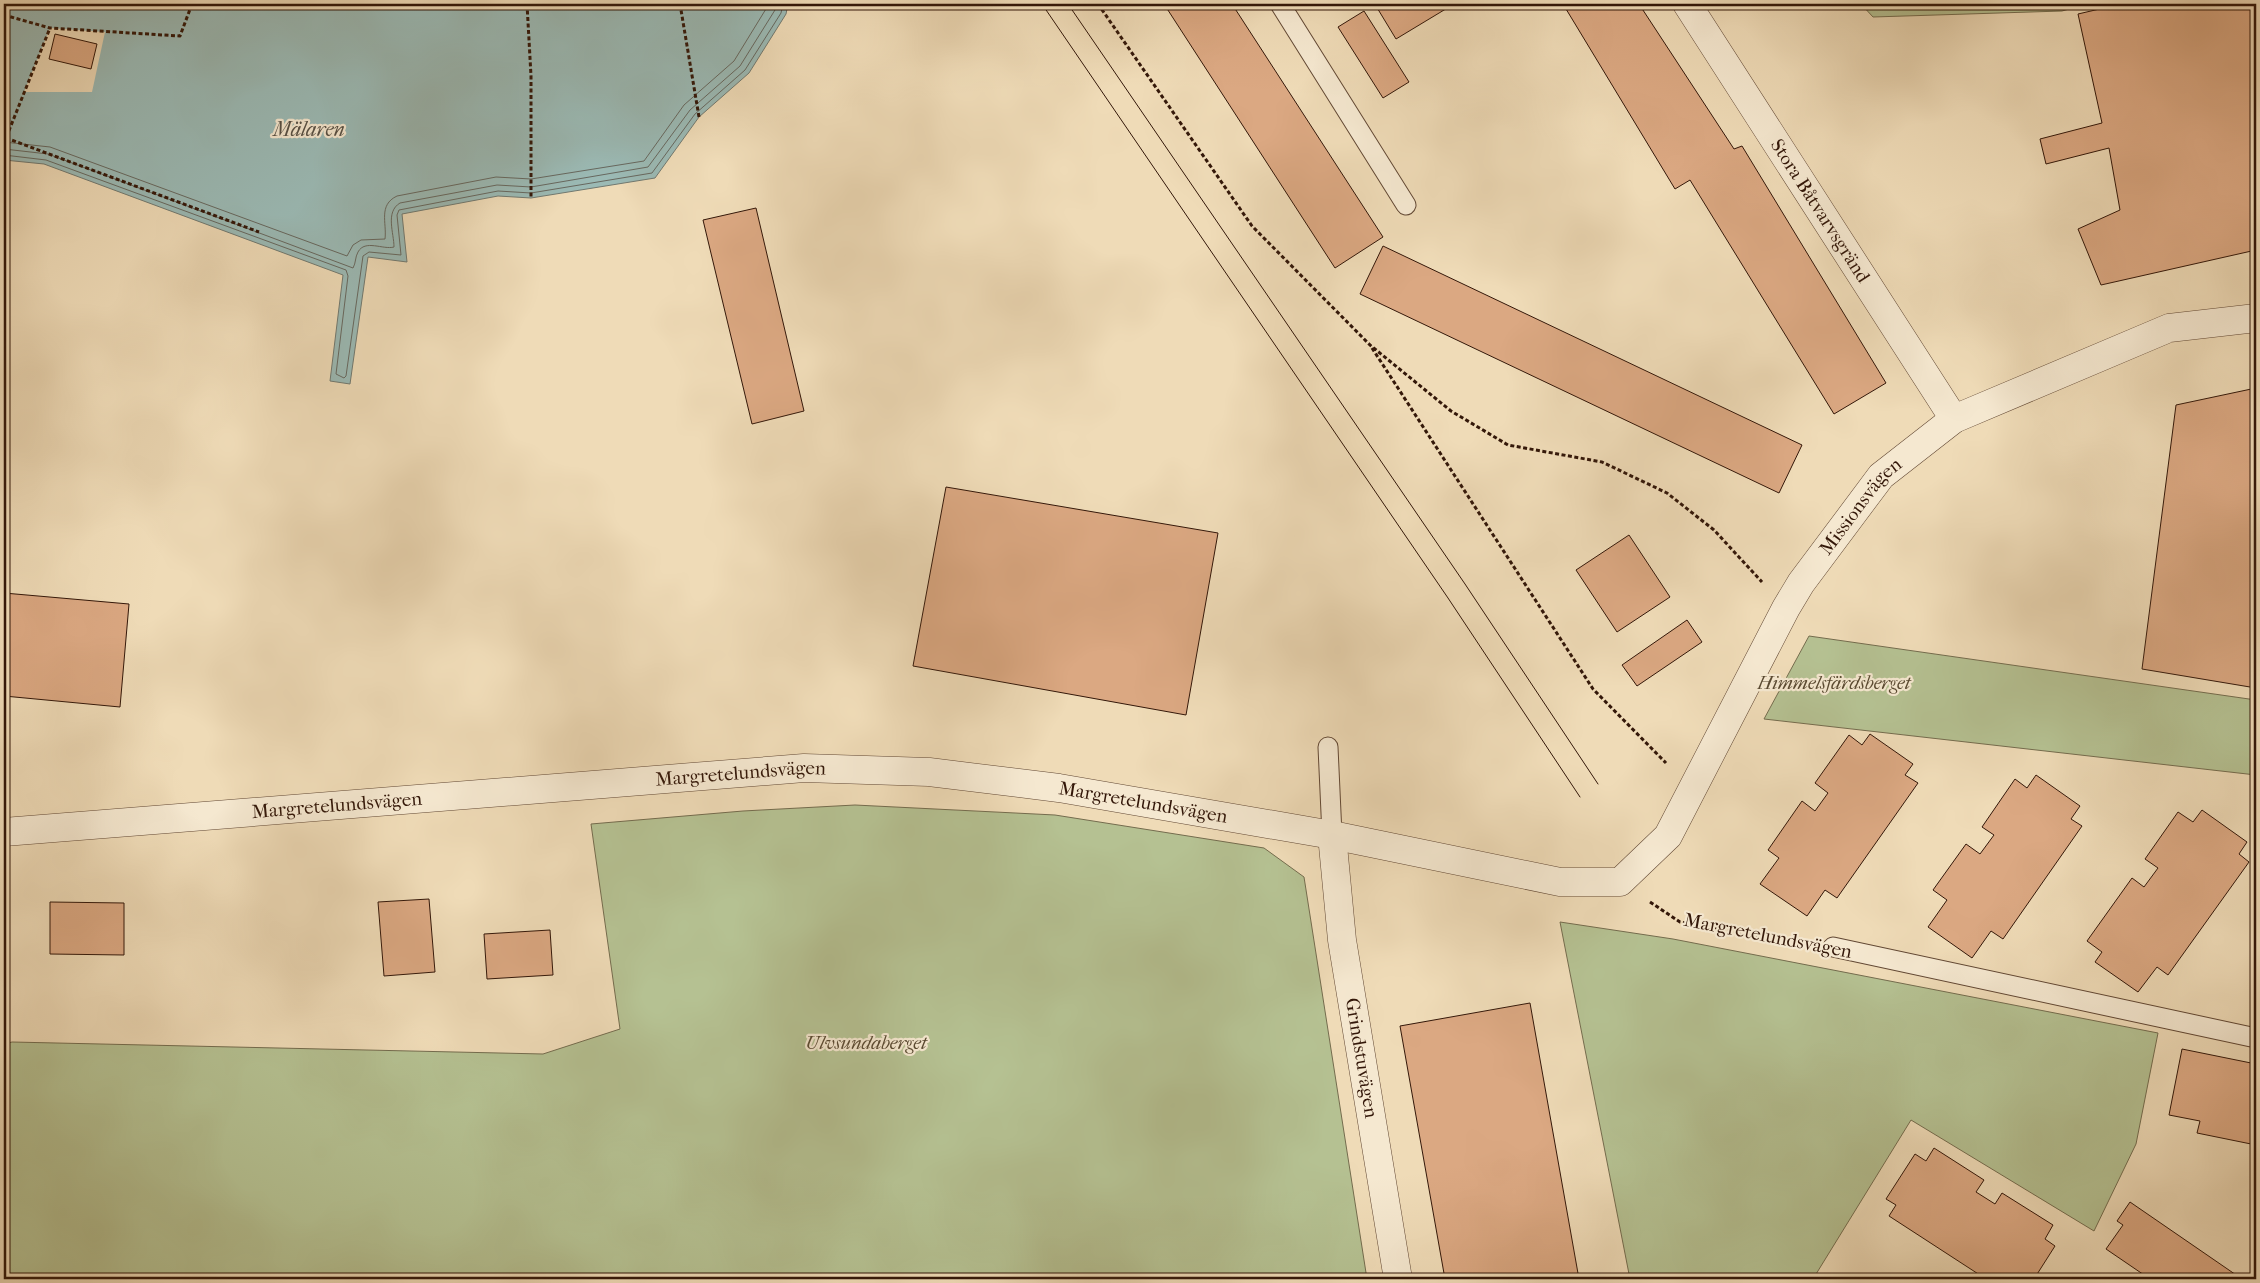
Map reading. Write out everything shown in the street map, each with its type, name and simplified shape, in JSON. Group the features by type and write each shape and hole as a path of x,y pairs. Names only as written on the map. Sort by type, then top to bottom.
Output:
{"street":[{"name":"Stora Båtvarvsgränd","path":"1687,4 1954,419"},
{"name":"Missionsvägen","path":"1620,882 1668,836 1786,608 1801,583 1881,476 1954,419 2169,328 2256,318"},
{"name":"Margretelundsvägen","path":"4,832 804,768 929,772 994,780 1226,816 1332,835 1560,882 1620,882"},
{"name":"Grindstuvägen","path":"1332,835 1342,940 1398,1279"}],"lane":[{"path":"1280,4 1406,205"},
{"path":"1328,747 1332,835"},
{"name":"Margretelundsvägen","path":"1833,948 2256,1038"}],"path":[{"path":"4,15 50,28 180,36 192,4"},
{"path":"528,4 531,76 531,198"},
{"path":"680,4 699,117"},
{"path":"1098,4 1252,226 1370,345 1451,411 1508,445 1602,462 1667,493 1714,530 1786,608"},
{"path":"4,143 50,28"},
{"path":"6,138 259,232"},
{"path":"1370,345 1593,689 1692,790"},
{"name":"Margretelundsvägen","path":"1620,882 1680,922 1833,948"}],"green space":[{"path":"1861,4 2087,4 2062,11 1873,17"},
{"name":"Himmelsfärdsberget","path":"1809,636 2256,700 2256,775 1764,719"},
{"name":"Ulvsundaberget","path":"855,805 1055,815 1264,848 1304,877 1367,1279 4,1279 4,1044 12,1042 543,1054 620,1029 591,824 743,811"},
{"path":"1560,922 1673,939 2158,1033 2136,1144 2094,1231 1911,1120 1813,1279 1630,1279"}],"water":[{"name":"Mälaren","path":"4,4 788,4 786,14 749,73 699,117 655,178 531,198 498,196 402,214 407,262 368,257 350,384 330,381 343,275 44,164 4,160"}],"pier":[{"path":"50,28 105,32 92,92 24,92"}],"building":[{"path":"1164,4 1232,4 1383,237 1335,268"},
{"path":"1380,4 1454,4 1396,39 1376,6"},
{"path":"1563,4 1639,4 1734,149 1742,146 1886,383 1834,414 1690,180 1675,189"},
{"path":"2121,4 2256,4 2256,250 2101,285 2078,229 2120,210 2109,148 2046,164 2040,139 2102,123 2078,14"},
{"path":"1364,11 1409,82 1383,98 1338,27"},
{"path":"55,34 97,44 91,69 49,59"},
{"path":"756,208 804,411 752,424 703,220"},
{"path":"1383,246 1802,445 1779,493 1360,294"},
{"path":"2256,388 2256,688 2142,669 2176,405"},
{"path":"946,487 1218,533 1186,715 913,666"},
{"path":"1629,535 1670,597 1617,632 1576,570"},
{"path":"4,593 129,604 120,707 4,696"},
{"path":"1687,620 1702,642 1637,686 1622,665"},
{"path":"1870,734 1913,764 1905,775 1918,783 1837,898 1825,890 1807,916 1760,884 1779,858 1768,850 1802,801 1815,811 1828,793 1815,783 1849,735 1862,745"},
{"path":"2036,775 2080,806 2071,819 2082,826 2003,939 1991,931 1972,958 1928,927 1947,900 1933,890 1966,844 1980,854 1994,835 1982,827 2015,779 2027,788"},
{"path":"2202,810 2247,842 2239,854 2249,862 2168,975 2157,967 2138,992 2095,962 2102,952 2087,941 2132,878 2144,887 2158,868 2145,859 2178,812 2193,822"},
{"path":"429,899 435,972 384,976 378,902"},
{"path":"50,902 124,903 124,955 50,954"},
{"path":"550,930 553,975 487,979 484,934"},
{"path":"1530,1003 1579,1279 1445,1279 1400,1026"},
{"path":"2182,1049 2256,1064 2256,1145 2197,1133 2200,1121 2169,1115"},
{"path":"1934,1148 1984,1180 1976,1192 1995,1204 2002,1193 2053,1225 2045,1239 2055,1246 2034,1279 1986,1279 1889,1216 1896,1205 1886,1199 1915,1154 1926,1161"},
{"path":"2130,1202 2242,1279 2150,1279 2106,1249 2123,1225 2117,1221"}],"tram line":[{"path":"1042,4 1448,598 1580,797"},
{"path":"1068,4 1465,584 1598,784"}]}
